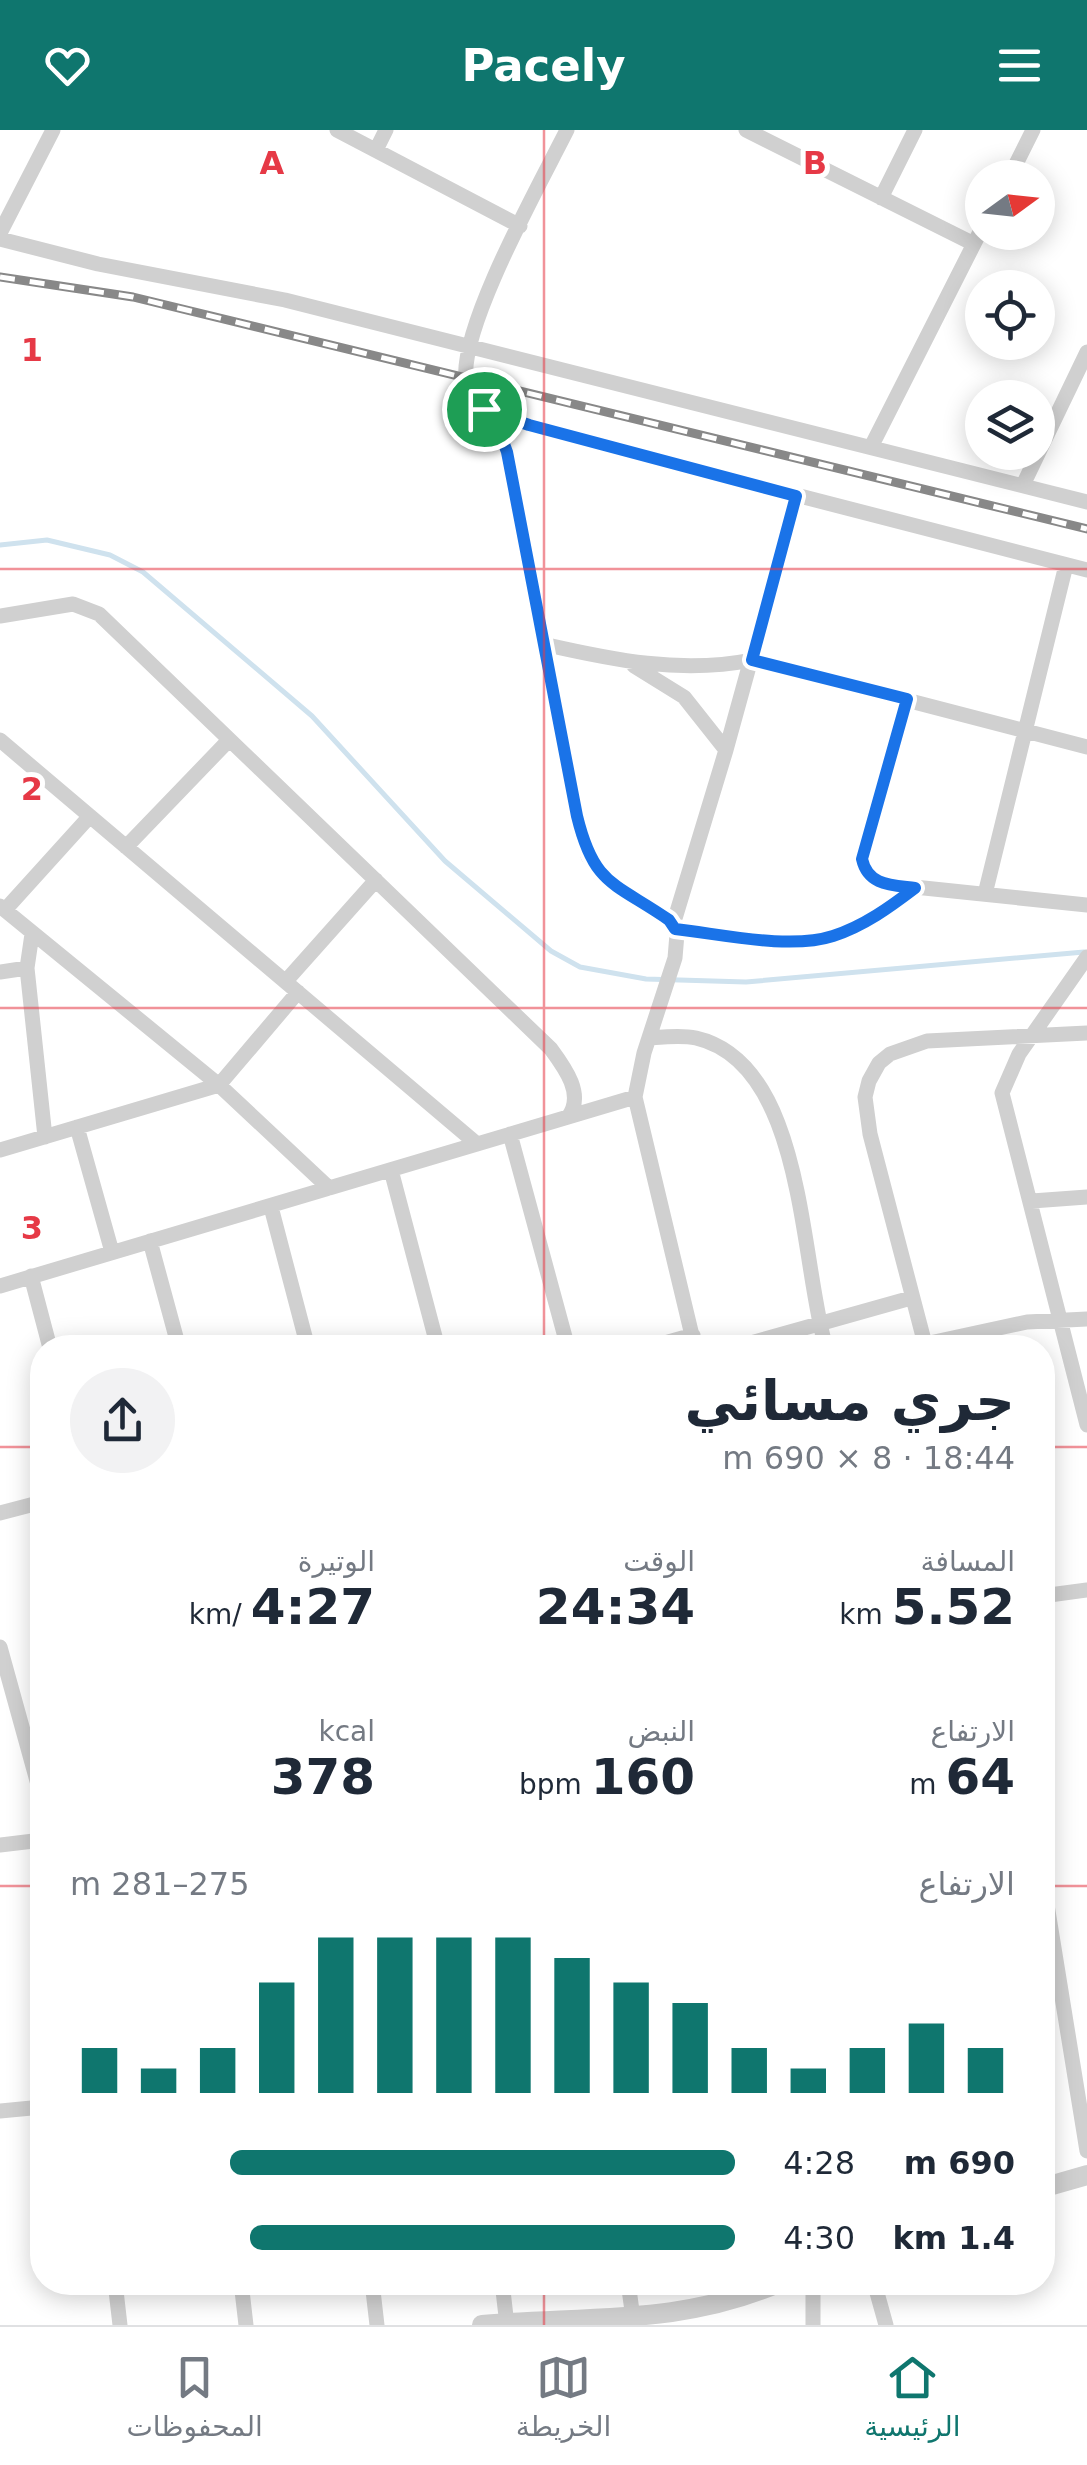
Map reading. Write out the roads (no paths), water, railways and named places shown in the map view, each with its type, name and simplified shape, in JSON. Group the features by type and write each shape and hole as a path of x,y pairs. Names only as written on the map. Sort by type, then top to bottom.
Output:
{"street":[{"path":"52,130 0,236 98,264 259,294 1087,502"},
{"path":"337,130 520,226"},
{"path":"376,150 386,130"},
{"path":"567,130 488,294 471,347 466,378 470,391 497,425 507,452 588,856 600,874 674,927 794,941 820,939 864,923 915,888"},
{"path":"881,198 915,130"},
{"path":"1018,160 1034,130"},
{"path":"750,131 965,240"},
{"path":"871,448 971,250"},
{"path":"1024,485 1087,352"},
{"path":"484,409 529,425 1087,570"},
{"path":"692,1335 635,1097 640,1067 676,958 678,938 674,927 796,496"},
{"path":"985,894 1066,564"},
{"path":"0,616 73,604 92,609 551,1050 572,1081 574,1102 568,1117"},
{"path":"543,644 631,664 704,666 752,660 1087,747"},
{"path":"631,664 684,697 726,750"},
{"path":"907,699 862,859 868,876 877,882 915,888 1087,905"},
{"path":"0,740 478,1144"},
{"path":"126,846 230,740"},
{"path":"90,816 2,908 219,1085 329,1188"},
{"path":"0,1150 219,1085 376,880"},
{"path":"32,934 27,968 45,1138"},
{"path":"1087,957 1031,1036 1004,1082 1002,1095 1087,1426"},
{"path":"0,972 27,968"},
{"path":"922,1335 870,1134 865,1097 868,1081 879,1063 908,1046 952,1038 1087,1033"},
{"path":"650,1038 687,1037 708,1042 743,1066 774,1107 790,1159 822,1335"},
{"path":"0,1286 635,1097"},
{"path":"76,1127 112,1252"},
{"path":"510,1134 564,1335"},
{"path":"391,1170 435,1335"},
{"path":"1032,1201 1087,1198"},
{"path":"270,1207 304,1335"},
{"path":"150,1241 175,1335"},
{"path":"31,1276 47,1335"},
{"path":"778,1335 911,1298"},
{"path":"971,1335 1026,1322 1087,1318"},
{"path":"0,1513 30,1505"},
{"path":"1055,1594 1087,1590"},
{"path":"0,1646 30,1755"},
{"path":"0,1845 30,1841"},
{"path":"1055,1965 1087,2150"},
{"path":"0,2111 30,2108"},
{"path":"1055,2184 1087,2175"},
{"path":"117,2295 120,2325"},
{"path":"243,2295 246,2325"},
{"path":"374,2295 377,2325"},
{"path":"504,2295 507,2324"},
{"path":"634,2295 645,2320"},
{"path":"482,2325 645,2320 700,2310 734,2295"},
{"path":"813,2325 814,2295"},
{"path":"878,2295 886,2325"}],"waterway":[{"path":"0,545 47,540 110,555 143,572 312,716 445,861 551,951 580,967 646,979 746,982 1084,952"}],"railway":[{"path":"0,277 133,297 1087,529"}]}
